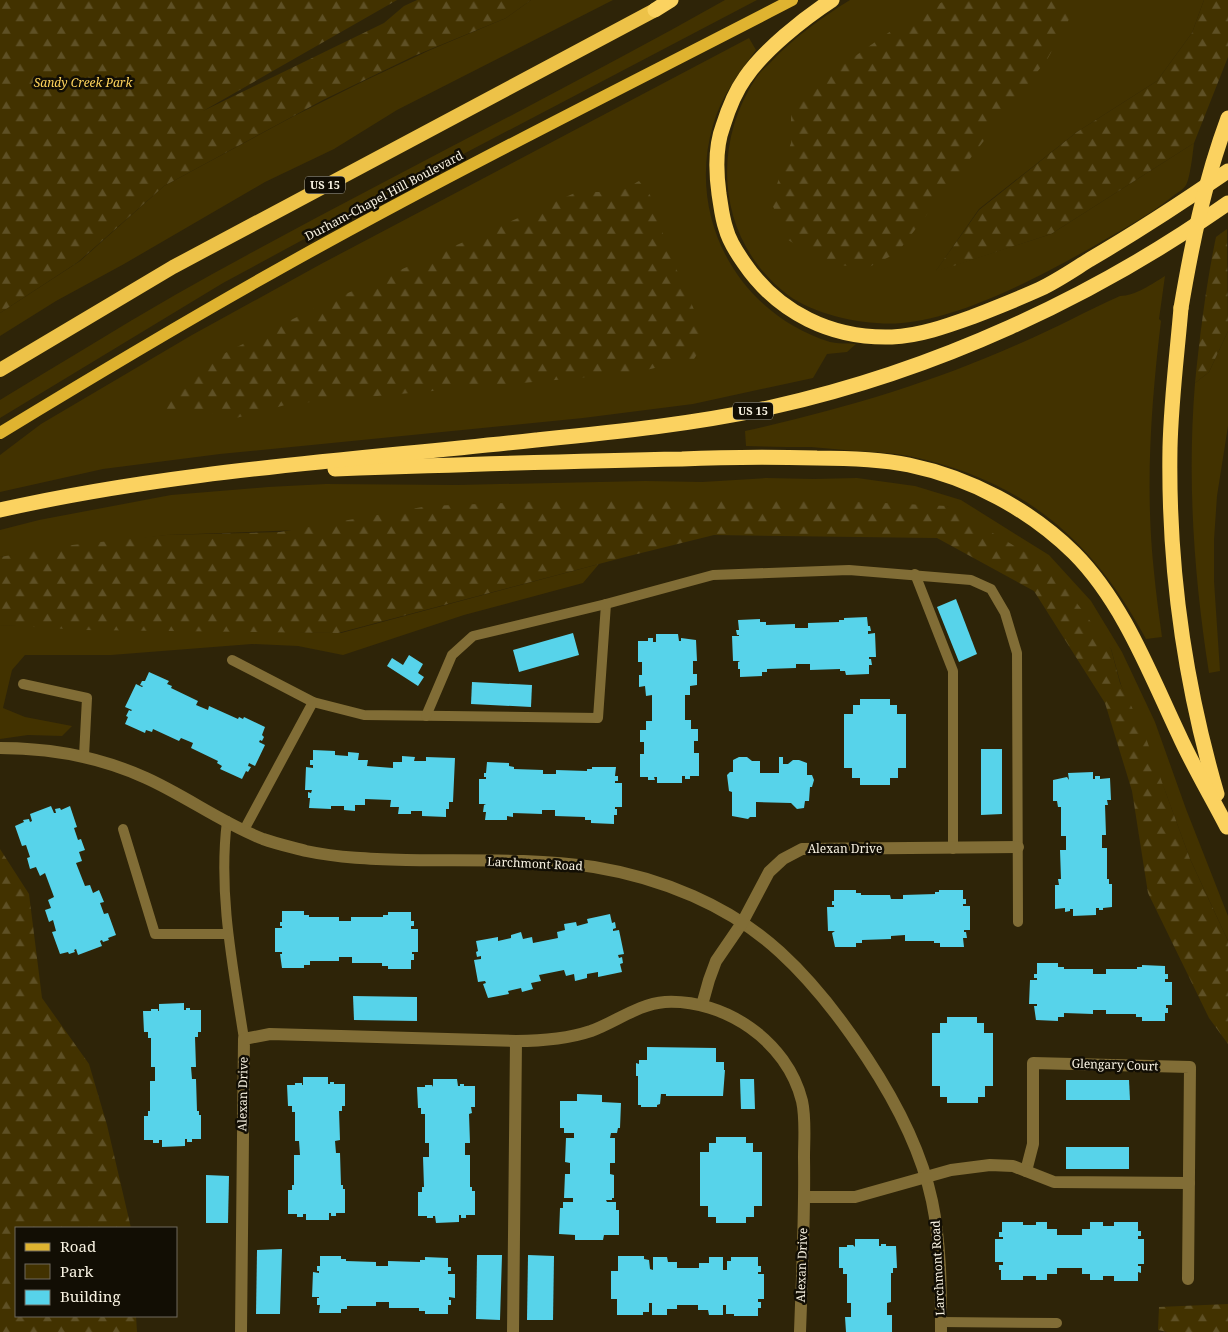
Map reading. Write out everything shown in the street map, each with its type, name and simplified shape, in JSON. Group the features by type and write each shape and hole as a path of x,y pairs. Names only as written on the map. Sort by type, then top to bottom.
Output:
{"highway":[{"name":"US 15","path":"0,370 173,267 673,0"},
{"path":"832,0 762,58 745,79 722,127 718,146 717,168 720,205 726,230 737,254 752,276 771,295 792,312 815,323 840,332 893,337 920,333 964,320 1042,288 1164,215 1228,171"},
{"path":"1227,829 1198,724 1183,650 1177,606 1170,522 1170,447 1173,388 1191,251 1204,193 1228,118"},
{"name":"US 15","path":"0,510 69,495 136,484 234,471 632,430 704,420 774,407 910,367 994,334 1067,300 1136,263 1228,203"},
{"path":"234,471 243,473 514,462 762,457 849,458 907,465 944,474 1003,499 1032,518 1074,553 1103,586 1146,661 1179,737 1227,829"}],"main road":[{"name":"Durham-Chapel Hill Boulevard","path":"0,433 140,348 280,268 602,97 792,0"}],"street":[{"name":"Larchmont Road","path":"6,748 61,752 108,762 147,778 227,822 264,839 286,846 355,859 549,863 594,867 668,886 720,909 742,922 779,951 824,998 882,1080 908,1130 926,1177 934,1211 939,1250 941,1327"},
{"name":"Alexan Drive","path":"702,1005 716,961 742,922 769,872 782,859 802,849 1018,847"},
{"name":"Alexan Drive","path":"241,1332 244,1039 270,1034 516,1041 552,1040 592,1030 646,1005 663,1002 684,1002 702,1005 718,1010 746,1024 772,1047 790,1071 802,1101 804,1127 800,1332"},
{"path":"513,1332 516,1041"},
{"name":"Glengary Court","path":"1026,1171 1033,1144 1033,1062 1190,1067 1188,1279"},
{"path":"804,1197 855,1197 951,1170 990,1165 1013,1166 1054,1182 1189,1183"}],"lane":[{"path":"426,716 452,655 473,636 606,604 713,575 849,570 972,580 991,589 1005,613 1017,653 1018,922"},
{"path":"915,574 952,671 953,849"},
{"path":"232,660 313,702 364,715 598,718 606,604"},
{"path":"23,684 87,698 84,756"},
{"path":"244,830 313,702"},
{"path":"227,822 224,845 227,934 244,1039"},
{"path":"123,829 155,934 227,934"},
{"path":"941,1327 1057,1323"}],"green space":[{"name":"Sandy Creek Park","path":"0,0 397,0 203,111 384,23 404,6 417,0 531,0 506,18 414,56 323,100 164,186 78,262 0,313"},
{"path":"531,0 613,0 397,110 334,149 265,182 56,301 0,336 0,313 80,261 164,186 292,117 366,80 430,50 506,18"},
{"path":"725,0 757,0 393,191 223,283 0,418 0,400 175,295"},
{"path":"850,0 1204,0 1192,33 1157,81 1077,132 979,209 936,271 1051,234 1194,143 1186,185 1142,218 1067,261 997,296 948,314 902,323 874,323 827,314 800,302 788,295 765,274 747,249 735,222 729,194 727,164 731,135 741,106 759,74 798,37"},
{"path":"946,0 1074,0 1073,12 1048,58 897,253 867,268 830,264 788,240 771,202 791,143 791,101 898,26"},
{"path":"1204,0 1228,0 1228,57 1194,143 1051,234 935,272 979,210 1077,132 1157,81 1192,33"},
{"path":"749,38 756,50 725,95 713,125 707,160 707,194 714,227 727,258 745,285 769,309 797,328 830,342 856,344 847,352 827,354 813,378 693,404 583,418 220,454 103,469 0,492 0,455 41,424 192,335 321,264"},
{"path":"639,181 650,195 669,252 702,328 703,345 694,359 633,373 289,404 236,418 204,412 162,413 165,394 195,368 323,304 577,192 619,192"},
{"path":"1227,229 1228,331 1209,372 1195,383 1209,273 1216,237"},
{"path":"1165,276 1159,319 1161,321 1150,446 1151,541 1162,637 1146,639 1125,603 1102,571 1077,543 1050,519 1019,498 986,481 949,467 903,455 811,447 746,446 745,431 851,404 954,371 1033,338 1120,296 1137,292"},
{"path":"1228,331 1228,426 1217,496 1214,540 1214,581 1220,671 1209,673 1199,601 1193,529 1192,456 1195,383 1209,372"},
{"path":"766,478 857,478 915,486 961,500 1049,555 1091,601 1122,652 1155,722 1186,809 1228,916 1228,941 1190,859 1165,791 1121,685 1111,649 947,506 167,535 0,557 0,530 39,520 171,495 326,484 457,485 645,481 702,482"},
{"path":"581,500 821,500 947,506 1050,567 1111,649 1120,683 1143,730 1190,859 1228,941 1228,1044 1209,1018 1148,893 1132,791 1105,703 1034,591 937,538 714,535 338,633 84,630 0,625 0,557 63,546 166,535 280,532 428,506"},
{"path":"599,564 583,583 464,615 343,655 298,646 252,644 111,655 25,655 12,670 3,708 25,717 72,726 62,736 28,735 0,739 0,625 341,633"},
{"path":"0,849 29,894 42,998 89,1064 107,1125 131,1227 15,1227 15,1317 136,1317 137,1332 0,1332"},
{"path":"1228,1304 1228,1332 1167,1332 1158,1330 1159,1307"}],"building":[{"path":"956,599 977,654 959,662 937,607"},
{"path":"867,617 868,626 870,626 871,631 868,631 868,634 875,633 876,657 869,657 872,665 869,665 869,674 846,675 845,671 840,671 840,669 810,670 810,664 796,664 796,668 767,669 767,672 762,672 762,676 740,677 738,662 740,661 733,661 732,636 739,636 736,630 739,630 738,620 760,619 760,622 766,622 766,625 795,624 795,628 808,628 808,623 839,622 839,620 844,620 844,618"},
{"path":"573,633 579,655 519,672 513,650"},
{"path":"656,634 678,634 679,641 681,641 681,638 696,640 697,661 693,661 693,674 697,674 697,685 690,686 690,695 685,695 685,720 691,720 691,729 698,729 698,741 694,741 694,753 699,753 699,776 690,776 690,779 685,779 685,776 682,776 682,783 657,783 657,777 654,777 655,780 648,780 648,777 640,777 640,754 644,754 644,742 640,742 640,730 646,730 646,721 652,721 652,695 646,696 645,686 639,687 639,675 642,675 642,662 638,662 638,641 648,641 648,638 653,638 653,642 656,642"},
{"path":"409,655 423,664 418,673 424,677 418,686 387,666 392,658 403,665"},
{"path":"149,672 169,681 167,684 172,686 171,688 198,701 196,705 208,710 209,706 238,719 239,717 243,719 244,717 265,727 262,735 264,737 259,742 265,745 255,766 249,763 248,766 251,767 248,772 246,771 242,779 220,769 222,766 217,763 218,761 191,748 193,743 181,738 179,741 153,729 152,732 146,730 145,733 125,724 129,710 132,710 125,707 136,684 142,687 140,685 142,681 145,681"},
{"path":"472,682 532,685 531,707 471,704"},
{"path":"860,699 890,699 890,705 897,705 897,714 906,714 906,768 898,768 898,778 890,778 890,785 860,785 860,778 852,778 852,768 844,768 844,714 853,714 853,705 860,705"},
{"path":"981,749 1002,749 1002,814 981,815"},
{"path":"313,750 335,751 335,755 348,756 348,752 359,753 358,760 368,760 367,766 393,768 393,762 402,762 402,756 415,757 414,761 426,761 426,757 455,758 453,802 449,802 449,809 446,809 446,817 422,816 422,811 411,811 411,814 398,814 399,807 390,807 391,800 365,799 365,805 355,805 355,811 344,810 344,806 331,806 331,809 309,808 310,798 308,798 308,792 311,793 312,790 305,790 306,767 313,768 313,765 310,765 310,760 313,760"},
{"path":"739,757 760,761 760,773 779,773 779,757 783,757 783,764 788,764 793,760 807,763 807,775 812,775 814,780 812,787 810,787 809,801 805,801 804,808 797,809 791,803 756,802 756,817 748,819 732,816 732,792 729,791 727,775 733,772 733,760"},
{"path":"487,762 509,763 509,766 514,767 514,769 543,770 543,774 556,774 556,770 587,771 587,769 592,769 592,767 616,767 615,776 618,776 618,781 615,781 615,783 622,783 622,807 615,807 617,815 614,815 614,824 591,823 591,820 585,820 585,817 555,816 555,810 542,810 542,814 513,813 513,817 507,816 507,820 485,820 486,812 483,812 484,805 486,804 479,804 479,779 486,779 484,773 486,773"},
{"path":"1093,772 1093,779 1095,779 1095,776 1100,776 1100,779 1110,778 1111,800 1107,800 1108,805 1105,805 1106,835 1102,835 1102,848 1107,848 1107,879 1109,879 1109,884 1112,884 1112,907 1103,908 1103,910 1096,908 1096,915 1073,916 1073,909 1065,912 1065,908 1055,909 1055,885 1059,885 1058,879 1061,879 1060,850 1066,850 1066,836 1061,836 1061,807 1058,807 1057,801 1053,801 1053,780 1067,777 1069,780 1068,773"},
{"path":"51,806 54,813 56,813 55,809 60,808 61,810 70,806 77,827 74,828 78,840 81,839 85,850 79,852 82,861 76,863 85,886 90,885 93,893 99,890 104,902 100,903 104,914 108,913 116,935 108,938 109,940 100,941 102,946 78,955 76,949 74,950 75,952 69,954 68,952 60,954 52,932 56,931 53,920 49,922 45,910 51,908 48,900 54,897 45,873 40,876 36,867 30,869 27,858 30,857 26,845 22,846 15,826 24,822 23,820 29,819 30,822 32,821 30,814"},
{"path":"834,890 856,890 856,893 861,893 861,895 890,895 891,899 903,899 903,895 935,894 939,890 963,890 963,899 966,899 966,904 963,904 963,906 970,906 970,930 964,930 967,938 963,938 964,947 940,947 940,943 934,943 934,941 905,941 905,935 891,936 891,939 862,940 862,943 856,943 856,947 835,947 832,933 835,931 828,931 827,907 834,907 832,901 834,901"},
{"path":"282,911 304,911 304,915 309,915 309,917 339,917 339,921 351,921 351,917 383,917 383,915 388,915 388,912 411,912 411,921 414,921 414,926 411,926 411,929 418,929 418,952 412,952 414,960 411,960 411,969 388,969 388,966 382,966 382,963 352,963 352,957 339,957 339,961 310,961 310,965 304,965 304,968 282,968 280,954 282,952 275,952 275,928 282,928 280,922 282,922"},
{"path":"610,914 612,923 615,922 616,928 613,931 619,930 624,954 618,955 619,958 622,957 623,963 620,964 622,972 598,977 598,972 587,974 587,978 575,981 574,974 566,976 564,970 539,975 541,981 531,983 533,989 522,992 521,988 508,991 509,994 488,998 483,984 486,983 485,981 478,982 474,960 481,959 481,956 477,957 476,941 498,937 498,941 511,938 511,935 521,932 523,939 532,937 533,943 558,938 557,932 565,930 564,924 576,922 577,926 588,923 587,919"},
{"path":"1037,963 1058,963 1058,967 1064,967 1064,969 1093,969 1093,974 1106,974 1106,969 1137,969 1137,967 1142,967 1142,965 1165,966 1165,974 1168,974 1168,979 1165,979 1165,982 1172,982 1172,1005 1166,1005 1168,1013 1165,1013 1165,1021 1142,1021 1142,1017 1136,1017 1136,1014 1106,1014 1106,1010 1093,1010 1093,1014 1064,1013 1064,1017 1058,1017 1058,1021 1036,1020 1034,1006 1037,1006 1037,1004 1029,1004 1030,980 1037,980 1037,978 1034,978 1034,974 1037,974"},
{"path":"353,996 417,997 417,1021 354,1020"},
{"path":"184,1003 184,1010 190,1008 190,1010 201,1010 201,1032 198,1032 198,1037 195,1037 196,1067 191,1067 192,1079 196,1079 197,1111 201,1115 201,1139 192,1139 192,1142 187,1142 187,1139 185,1139 185,1146 162,1147 162,1140 159,1140 159,1143 153,1143 153,1140 144,1140 144,1116 148,1116 148,1111 150,1111 150,1081 155,1081 155,1067 151,1067 151,1038 148,1038 148,1032 144,1032 143,1011 158,1009 159,1011 159,1004"},
{"path":"947,1017 977,1017 977,1023 984,1023 984,1033 993,1033 993,1086 985,1086 985,1097 978,1097 978,1103 947,1103 947,1097 940,1097 940,1086 932,1086 932,1033 940,1033 940,1023 947,1023"},
{"path":"647,1047 716,1048 716,1062 724,1062 723,1096 666,1096 666,1094 661,1094 660,1104 657,1107 641,1107 641,1105 638,1105 636,1063 639,1064 639,1060 647,1060"},
{"path":"303,1077 328,1077 328,1084 334,1082 334,1084 345,1084 345,1106 342,1106 342,1111 339,1111 340,1140 335,1141 336,1153 340,1153 341,1185 345,1189 345,1213 336,1213 336,1216 331,1216 331,1213 329,1213 329,1220 306,1220 306,1214 303,1214 303,1217 297,1217 297,1214 288,1214 288,1190 292,1190 292,1185 294,1185 294,1155 300,1155 299,1141 295,1141 295,1112 292,1112 292,1106 288,1106 287,1085 302,1083 303,1085"},
{"path":"433,1079 457,1079 458,1086 464,1084 464,1086 475,1086 475,1107 471,1107 472,1113 469,1114 470,1143 465,1143 465,1155 470,1155 470,1187 472,1187 472,1191 475,1191 475,1215 466,1215 466,1218 461,1218 461,1215 459,1215 459,1222 436,1223 435,1216 427,1218 427,1216 418,1216 418,1192 422,1192 422,1187 424,1187 423,1157 429,1157 429,1143 425,1143 425,1114 421,1114 421,1108 418,1108 417,1087 432,1085 433,1087"},
{"path":"740,1079 754,1079 755,1109 741,1109"},
{"path":"1066,1080 1129,1080 1130,1100 1066,1100"},
{"path":"577,1094 602,1095 602,1102 621,1103 620,1128 618,1128 617,1133 611,1133 610,1138 615,1138 615,1163 610,1163 610,1174 614,1175 614,1198 606,1200 607,1202 616,1202 616,1210 619,1210 619,1235 604,1235 603,1240 575,1240 575,1235 559,1234 560,1208 563,1208 563,1202 573,1202 573,1198 564,1198 565,1174 570,1174 570,1163 565,1162 566,1138 574,1138 574,1133 564,1133 564,1128 560,1128 560,1101 577,1101"},
{"path":"716,1137 746,1137 746,1143 753,1143 753,1152 762,1152 762,1206 754,1206 754,1217 746,1217 746,1223 716,1223 716,1217 708,1217 708,1206 700,1206 700,1152 709,1152 709,1143 716,1143"},
{"path":"1066,1147 1129,1147 1129,1169 1066,1169"},
{"path":"206,1175 229,1176 228,1223 206,1223"},
{"path":"1002,1222 1023,1222 1023,1225 1036,1225 1036,1222 1047,1222 1047,1229 1057,1229 1057,1235 1082,1235 1082,1229 1090,1229 1090,1222 1103,1222 1103,1226 1114,1226 1114,1222 1138,1222 1138,1231 1141,1231 1141,1236 1138,1236 1138,1239 1144,1239 1144,1264 1138,1264 1138,1266 1141,1266 1141,1273 1138,1272 1138,1281 1114,1281 1114,1276 1103,1276 1103,1280 1090,1280 1090,1274 1082,1274 1082,1268 1057,1268 1057,1274 1047,1274 1047,1280 1036,1280 1036,1276 1023,1276 1023,1280 1001,1280 999,1265 1003,1265 1003,1262 995,1262 995,1239 1003,1239 1003,1237 999,1237 999,1232 1002,1232"},
{"path":"855,1239 879,1239 879,1246 886,1244 886,1246 896,1246 897,1268 893,1268 893,1273 891,1273 891,1302 887,1303 887,1315 892,1315 892,1332 846,1332 845,1317 851,1317 851,1303 847,1303 847,1274 843,1274 843,1268 839,1268 839,1247 853,1245 855,1247"},
{"path":"282,1249 280,1314 256,1314 257,1250"},
{"path":"477,1255 502,1255 500,1320 476,1319"},
{"path":"528,1255 554,1256 553,1320 527,1320"},
{"path":"320,1256 341,1256 341,1259 346,1259 346,1261 376,1262 376,1266 388,1266 388,1261 420,1262 420,1260 425,1260 425,1257 448,1258 448,1267 451,1267 451,1271 448,1271 448,1274 455,1274 455,1298 449,1297 451,1305 448,1305 448,1314 425,1314 425,1311 419,1311 419,1308 389,1308 389,1302 376,1302 376,1306 347,1306 347,1309 341,1309 341,1313 319,1313 320,1305 317,1305 317,1298 319,1297 312,1297 313,1272 319,1273 317,1266 320,1266"},
{"path":"618,1256 644,1256 644,1259 649,1260 650,1269 653,1270 653,1257 667,1257 668,1262 677,1262 677,1268 699,1268 699,1263 709,1263 709,1257 723,1257 723,1270 727,1270 727,1261 731,1261 731,1257 758,1257 758,1266 761,1266 761,1272 758,1272 758,1274 764,1274 764,1299 758,1299 758,1302 761,1302 761,1308 758,1308 758,1316 726,1314 726,1305 723,1305 723,1315 709,1315 708,1310 698,1310 698,1305 677,1305 677,1309 667,1309 667,1315 652,1315 652,1303 649,1303 649,1312 643,1312 643,1315 617,1315 617,1299 611,1299 611,1271 618,1271"}]}
